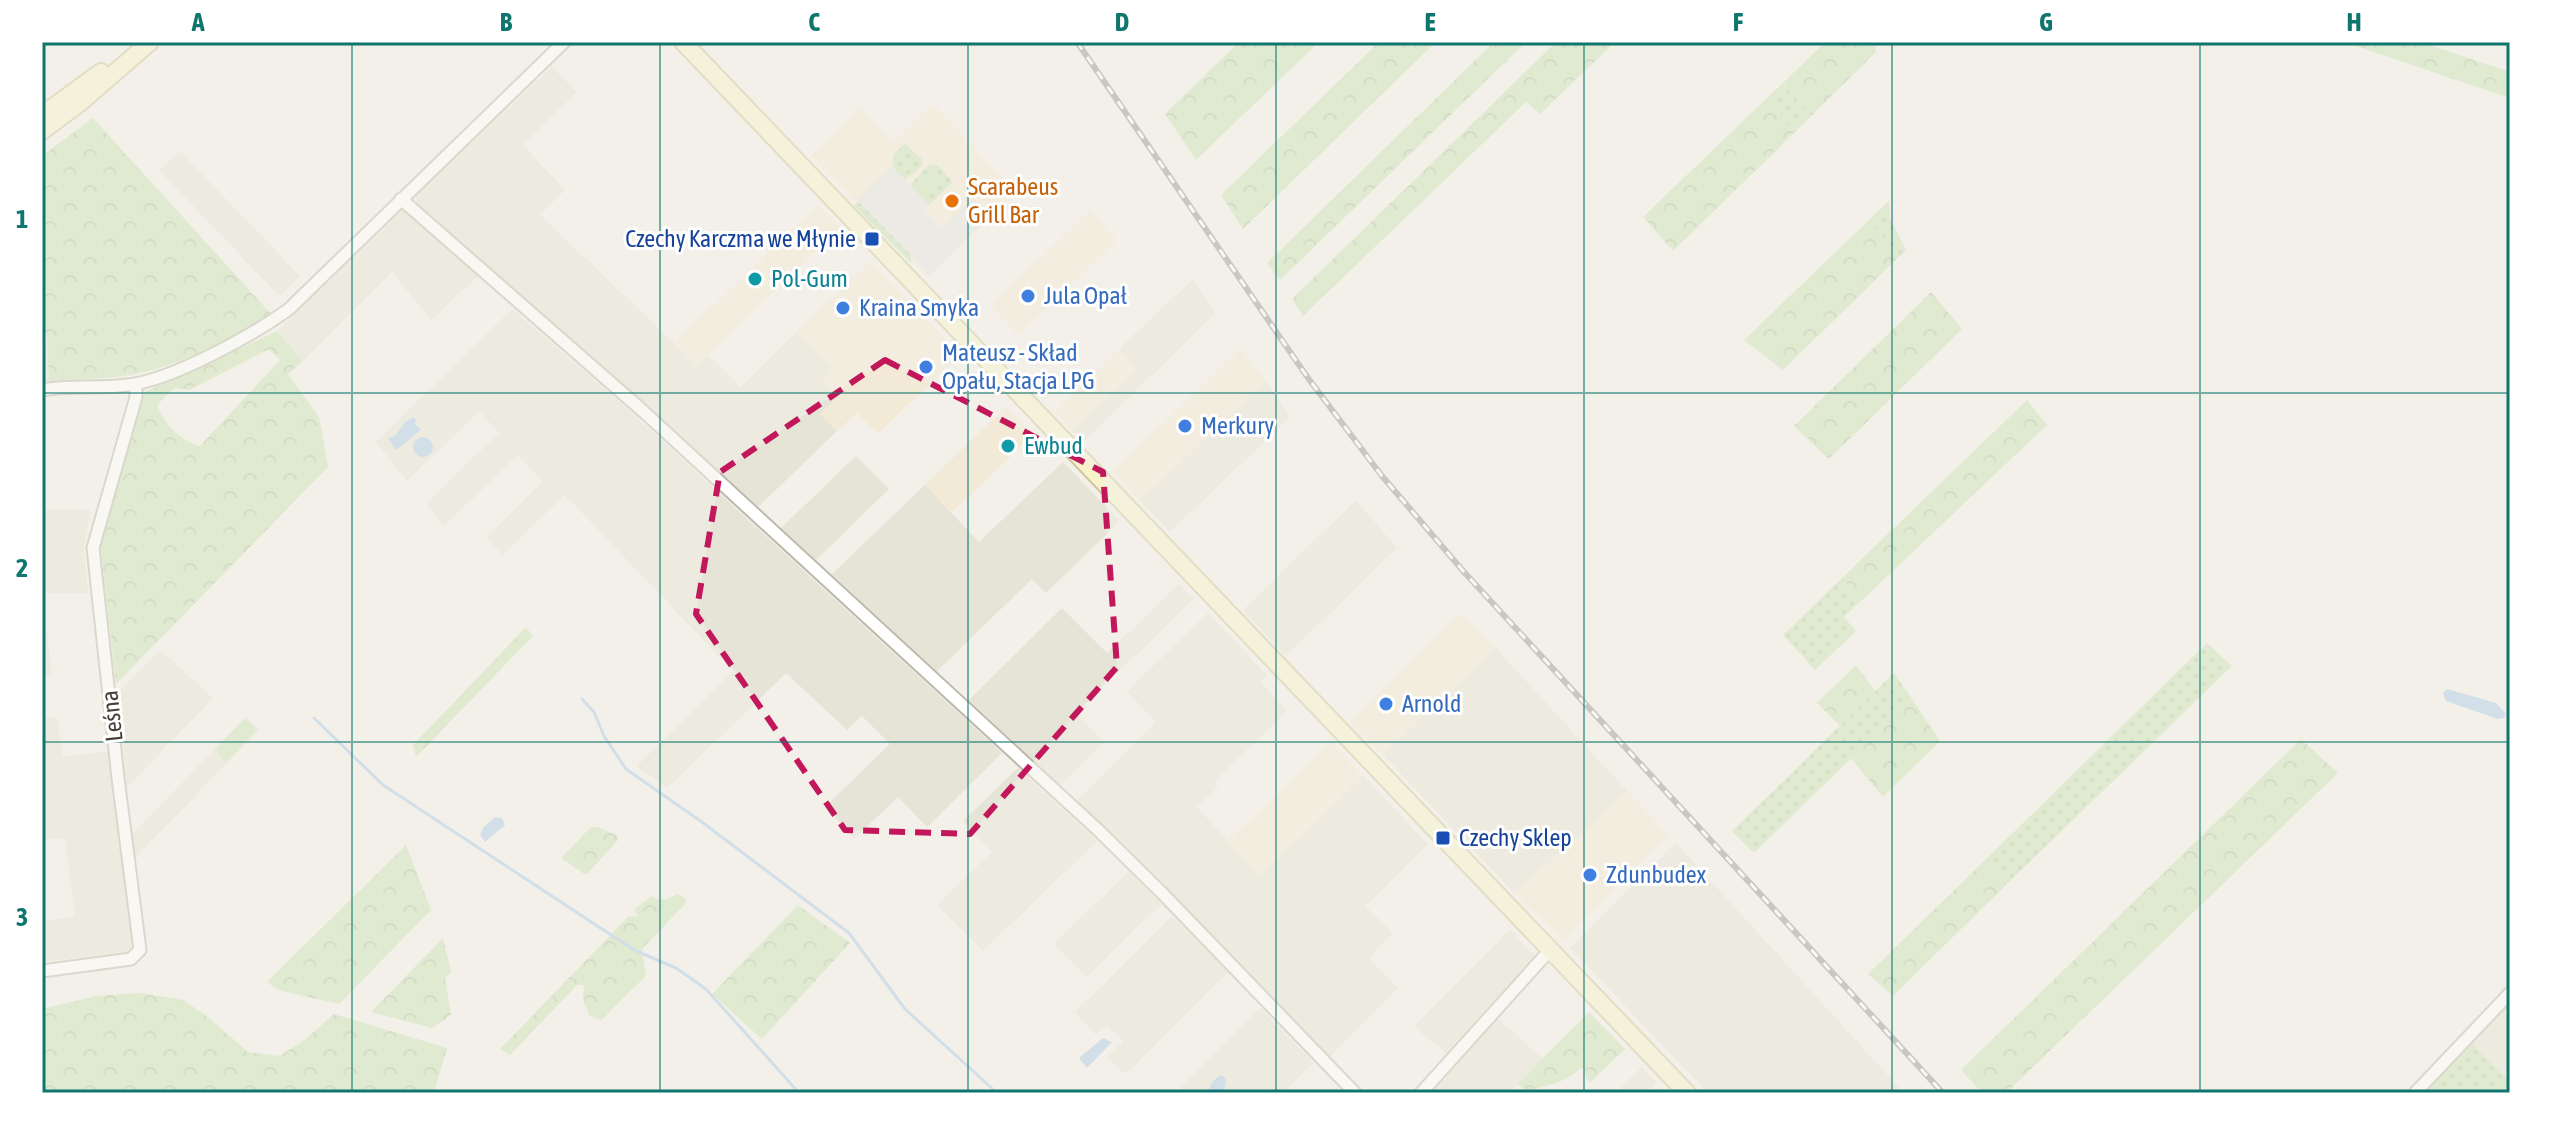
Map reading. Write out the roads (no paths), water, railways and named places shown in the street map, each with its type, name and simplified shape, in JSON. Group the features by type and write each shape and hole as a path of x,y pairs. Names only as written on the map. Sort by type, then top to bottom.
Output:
{"main road":[{"path":"42,115 141,42"},
{"path":"42,131 81,102 150,42"},
{"path":"683,42 1687,1093"}],"street":[{"path":"42,390 136,384 182,367 268,324 289,309 564,42"},
{"path":"401,199 644,412 1098,830 1355,1093"},
{"name":"Leśna","path":"42,971 131,959 140,950 93,548 136,397 136,384"},
{"path":"1421,1093 1550,950"},
{"path":"2415,1093 2510,993"}],"water":[{"path":"414,417 415,424 421,430 396,450 388,438 395,436 405,422"},
{"path":"423,437 430,440 433,447 430,454 423,457 416,454 413,447 416,440"},
{"path":"2447,689 2496,703 2506,714 2498,719 2446,701 2443,693"},
{"path":"495,817 502,818 505,825 485,842 480,835"},
{"path":"1103,1038 1112,1042 1087,1068 1079,1058"},
{"path":"1221,1075 1226,1078 1224,1093 1207,1093 1213,1081"}],"waterway":[{"path":"582,699 594,712 604,736 626,769 849,933 905,1009 997,1093"},
{"path":"314,718 383,785 634,950 676,968 706,989 799,1093"}],"railway":[{"path":"1077,42 1308,378 1382,476 1464,572 1943,1093"}],"place":[{"name":"Scarabeus Grill Bar","path":"952,201"},
{"name":"Czechy Karczma we Młynie","path":"872,239"},
{"name":"Pol-Gum","path":"755,279"},
{"name":"Jula Opał","path":"1028,296"},
{"name":"Kraina Smyka","path":"843,308"},
{"name":"Mateusz - Skład Opału, Stacja LPG","path":"926,367"},
{"name":"Merkury","path":"1185,426"},
{"name":"Ewbud","path":"1008,446"},
{"name":"Arnold","path":"1386,704"},
{"name":"Czechy Sklep","path":"1443,838"},
{"name":"Zdunbudex","path":"1590,875"}]}
